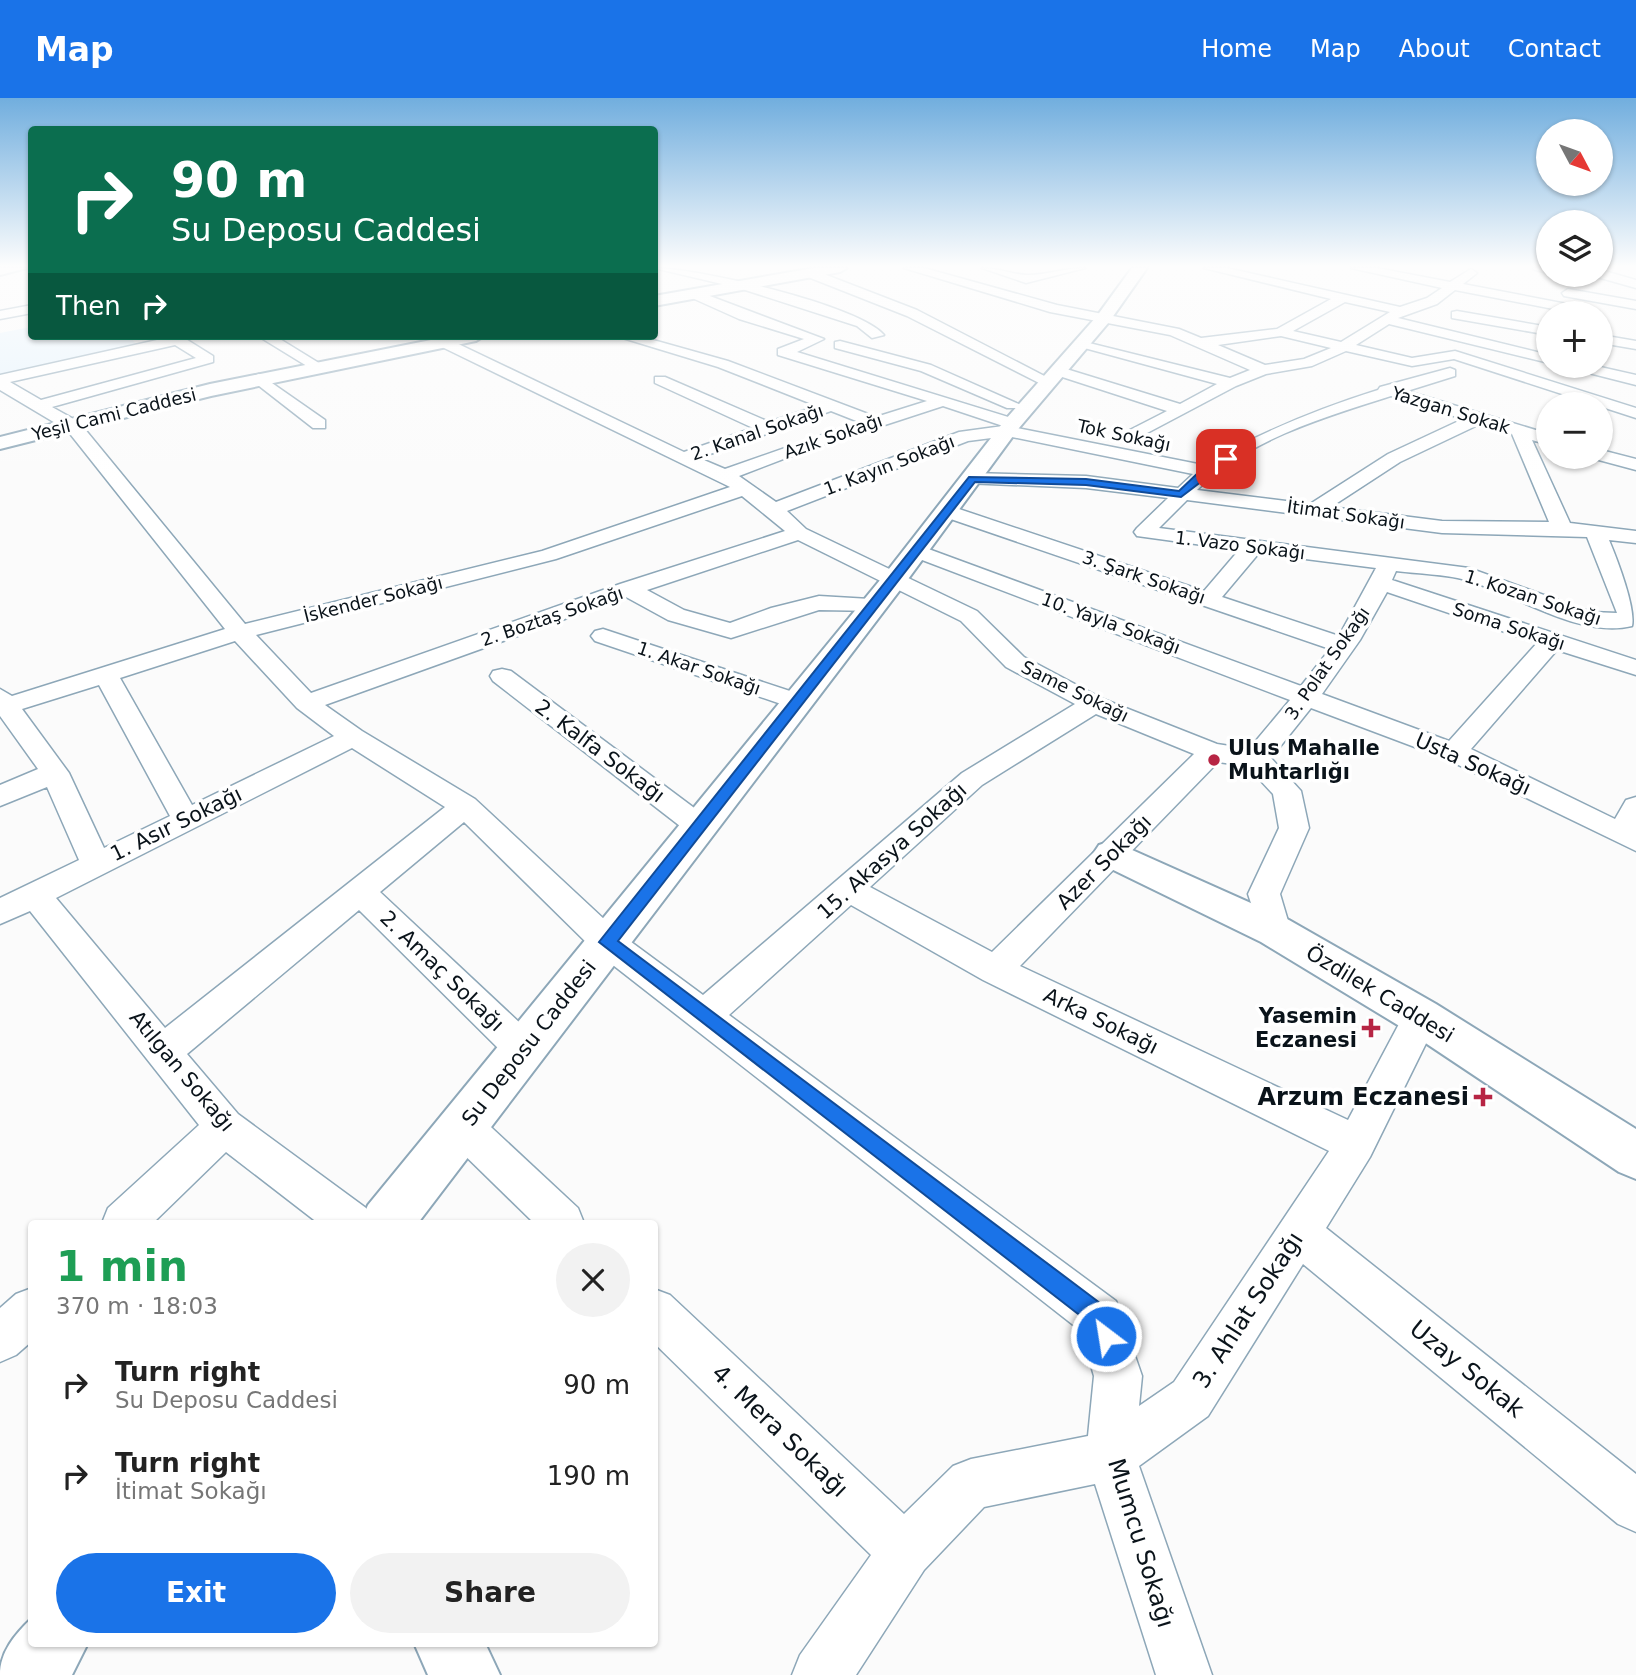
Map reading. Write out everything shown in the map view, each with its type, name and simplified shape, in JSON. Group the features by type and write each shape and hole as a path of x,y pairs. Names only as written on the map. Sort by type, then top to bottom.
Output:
{"main road":[{"path":"360,342 390,355"},
{"name":"Yeşil Cami Caddesi","path":"0,443 210,390 451,342"},
{"name":"Su Deposu Caddesi","path":"388,1220 464,1128 870,606 894,580 946,511 1082,343"},
{"name":"Özdilek Caddesi","path":"1112,854 1275,931 1632,1147"},
{"path":"29,1675 51,1647"},
{"path":"450,1647 465,1675"}],"street":[{"path":"0,382 160,342"},
{"path":"41,405 208,359 180,342"},
{"path":"275,342 320,368"},
{"path":"642,342 723,365 874,422"},
{"path":"810,342 783,352 942,401 1022,420 1206,471"},
{"path":"827,342 926,368"},
{"path":"841,345 853,342"},
{"path":"887,342 926,368 1022,420"},
{"path":"975,342 1053,377 1179,409 1263,370 1307,363 1352,342"},
{"path":"1197,342 1206,342"},
{"path":"1197,342 1263,370"},
{"path":"1181,494 1206,471 1267,436 1388,391 1457,375 1325,342"},
{"path":"1494,342 1536,355"},
{"path":"1616,342 1636,345"},
{"name":"Same Sokağı","path":"445,343 683,458 725,475 774,509 799,533 969,616 1015,662 1094,704 1212,752 1256,759"},
{"path":"1082,343 1231,383"},
{"path":"1520,351 1536,343"},
{"path":"1412,362 1455,355 1636,413"},
{"path":"1617,376 1636,365"},
{"path":"177,368 210,390"},
{"path":"1487,384 1536,370"},
{"path":"1613,375 1636,380"},
{"path":"259,379 318,424"},
{"path":"660,380 768,428"},
{"name":"Mumcu Sokağı","path":"0,382 74,426 240,632 306,703 353,737 465,806 607,942 1100,1317 1118,1376 1111,1456 1184,1675"},
{"name":"Yazgan Sokak","path":"1365,383 1536,436"},
{"name":"Azık Sokağı","path":"725,475 942,401"},
{"name":"2. Kanal Sokağı","path":"683,458 831,406"},
{"name":"Tok Sokağı","path":"1179,409 1126,435 1226,459"},
{"path":"1316,509 1360,477 1427,438 1478,419"},
{"name":"1. Kayın Sokağı","path":"774,509 965,436 1022,420"},
{"path":"1613,424 1636,431"},
{"path":"1520,432 1562,528"},
{"path":"1613,458 1636,465"},
{"name":"İtimat Sokağı","path":"972,479 1086,482 1442,527 1562,528 1636,537"},
{"name":"İskender Sokağı","path":"2,703 240,632 549,555 744,489"},
{"name":"1. Vazo Sokağı","path":"1181,494 1144,532 1252,548 1385,573"},
{"name":"3. Şark Sokağı","path":"946,511 1342,645"},
{"name":"2. Boztaş Sokağı","path":"306,703 628,589 799,533"},
{"name":"1. Kozan Sokağı","path":"1385,573 1469,574 1586,618 1607,622 1624,621 1628,614 1596,533"},
{"path":"1209,599 1252,548"},
{"name":"10. Yayla Sokağı","path":"916,551 1307,695"},
{"name":"Soma Sokağı","path":"1385,573 1553,640 1636,668"},
{"name":"3. Polat Sokağı","path":"1256,759 1307,695 1342,645 1385,573"},
{"path":"628,589 676,615 731,631 779,613 819,603 870,606"},
{"name":"1. Akar Sokağı","path":"603,636 796,701"},
{"path":"1454,752 1553,640"},
{"path":"105,673 186,819"},
{"name":"2. Kalfa Sokağı","path":"502,676 699,826"},
{"name":"Usta Sokağı","path":"1307,695 1454,752 1629,838"},
{"path":"2,703 55,773 96,864"},
{"name":"15. Akasya Sokağı","path":"704,1016 850,890 972,779 1094,704"},
{"name":"1. Asır Sokağı","path":"0,912 353,737"},
{"name":"Azer Sokağı","path":"995,970 1212,752"},
{"path":"1256,759 1287,791 1294,828 1264,894 1275,931"},
{"path":"0,796 55,773"},
{"path":"164,1051 465,806"},
{"path":"1629,838 1636,807"},
{"name":"Arka Sokağı","path":"850,890 995,970 1356,1144"},
{"name":"2. Amaç Sokağı","path":"360,892 523,1049"},
{"name":"Atılgan Sokağı","path":"35,895 225,1127 347,1220"},
{"name":"3. Ahlat Sokağı","path":"832,1670 905,1551 971,1484 1111,1456 1191,1399 1356,1144 1421,1017"},
{"path":"126,1220 225,1127"},
{"path":"464,1128 560,1220"},
{"name":"Uzay Sokak","path":"1298,1233 1636,1506"},
{"path":"0,1339 28,1314"},
{"name":"4. Mera Sokağı","path":"658,1315 905,1551"}],"shaded area":[{"path":"0,342 134,342 138,346 0,376"}],"place":[{"name":"Ulus Mahalle Muhtarlığı","path":"1214,760"},
{"name":"Yasemin Eczanesi","path":"1371,1028"},
{"name":"Arzum Eczanesi","path":"1483,1097"}],"route":[{"path":"1106,1336 1100,1317 607,942 972,479 1086,482 1181,494 1206,471 1226,459"}]}
